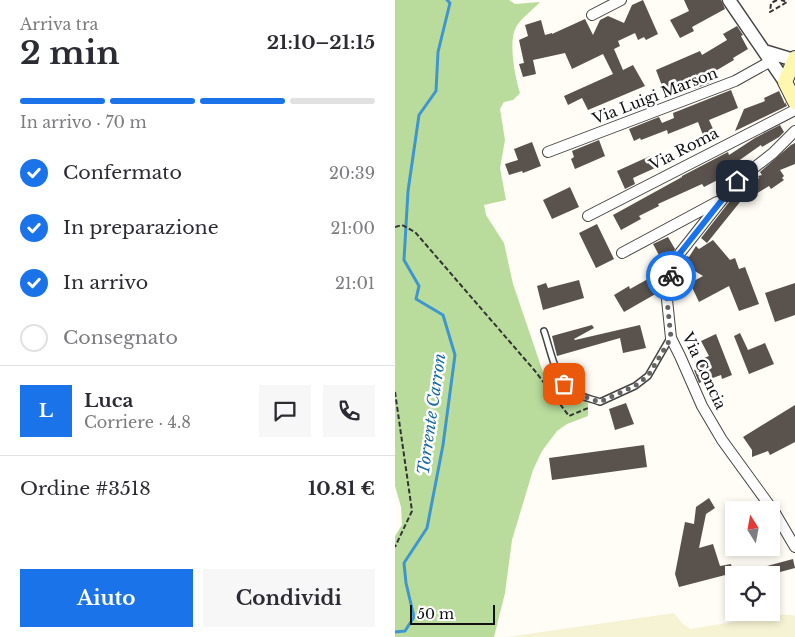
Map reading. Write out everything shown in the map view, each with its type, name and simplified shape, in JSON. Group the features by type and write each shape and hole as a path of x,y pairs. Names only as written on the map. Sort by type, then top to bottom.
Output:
{"main road":[{"path":"795,59 785,82 795,102"}],"street":[{"path":"592,15 621,0"},
{"path":"729,0 785,82"},
{"path":"767,56 795,59"},
{"name":"Via Luigi Marson","path":"548,152 735,81 767,56"},
{"name":"Via Roma","path":"588,216 795,110"},
{"name":"Via Concia","path":"795,131 773,153 737,181 680,253 666,290 671,338 702,406 722,440 775,513 795,547"},
{"name":"Via Concia","path":"622,253 722,200"}],"lane":[{"path":"545,331 556,370 564,384 574,393 600,402 635,386 648,376 671,338"}],"path":[{"path":"777,0 771,3 770,12 787,2 781,0"},
{"path":"395,227 403,225 415,232 535,370 569,416 600,402"},
{"path":"395,392 412,511 395,548"}],"shaded area":[{"path":"674,613 690,629 739,621 780,621 780,615 795,616 795,637 507,637"}],"green space":[{"path":"395,0 509,0 515,4 540,2 516,27 512,50 514,69 520,93 513,100 504,102 500,109 505,140 500,168 506,200 484,205 486,215 504,243 513,284 550,389 585,398 588,404 588,416 567,424 557,431 542,451 533,470 512,540 505,593 494,637 395,637 395,536 402,525 401,507 395,486"}],"building":[{"path":"643,0 658,34 646,40 644,37 638,40 635,33 618,41 620,46 614,49 623,70 633,65 645,86 588,110 582,98 568,105 564,96 613,74 603,54 572,69 565,53 533,60 536,74 523,77 519,64 524,63 519,40 528,36 525,25 541,20 545,35 552,34 585,19 593,35 600,20 608,16 624,23 632,5"},
{"path":"684,0 721,0 725,9 692,27 694,31 680,38 670,20 689,11"},
{"path":"737,26 743,35 741,36 748,49 712,73 715,81 694,89 691,80 664,91 656,70 700,51 702,55 727,40 723,34"},
{"path":"731,90 738,108 709,120 717,138 706,143 698,122 668,134 667,130 634,141 629,129 659,117 662,123 674,118 673,113"},
{"path":"779,91 787,106 735,131 744,109 765,101 764,98"},
{"path":"780,125 784,132 779,137 762,147 761,145 734,164 737,170 704,187 702,184 658,204 659,206 639,216 641,219 621,230 613,215 728,152 729,155"},
{"path":"599,140 605,156 575,169 571,159 574,157 572,151"},
{"path":"532,142 541,166 523,173 522,171 509,175 505,164 518,160 514,149"},
{"path":"795,143 795,164 780,170 784,180 771,189 769,186 751,197 748,192 707,243 701,238 737,192 759,178 758,176 762,175 760,172"},
{"path":"650,156 655,168 633,178 635,184 625,189 617,171"},
{"path":"570,187 579,207 552,219 543,200"},
{"path":"597,224 614,259 596,268 579,233"},
{"path":"668,237 675,249 673,253 661,259 653,244"},
{"path":"713,240 730,260 735,258 739,269 745,267 759,304 739,311 729,286 699,302 690,283 703,276 683,264 696,246 699,249"},
{"path":"655,275 661,285 659,292 624,312 614,295 629,286 630,289"},
{"path":"579,280 584,298 543,310 537,286 546,283 548,288"},
{"path":"795,283 795,315 775,322 765,293"},
{"path":"592,325 594,328 574,339 640,325 646,348 623,353 620,338 557,356 552,336"},
{"path":"740,333 748,350 765,343 774,364 749,374 734,336"},
{"path":"716,334 732,375 722,379 721,375 699,383 694,370 697,369 694,362 709,356 701,341"},
{"path":"626,403 634,424 615,430 609,409"},
{"path":"795,405 795,442 770,455 768,451 752,457 752,450 743,437"},
{"path":"644,445 647,467 552,480 549,458"},
{"path":"709,498 715,508 706,514 699,548 713,544 720,566 731,564 731,566 725,566 725,575 679,587 675,574 685,522 694,524 696,507"},
{"path":"793,559 795,568 780,572 780,566 767,566"}],"waterway":[{"name":"Torrente Carron","path":"395,632 405,631 414,617 406,583 404,563 427,528 443,445 455,355 443,315 416,299 419,286 404,260 408,191 419,115 436,91 438,52 450,3 447,0"}],"way so far":[{"path":"564,384 574,393 600,402 635,386 648,376 671,338 666,290 671,276"}],"route":[{"path":"671,276 680,253 737,181"}]}
